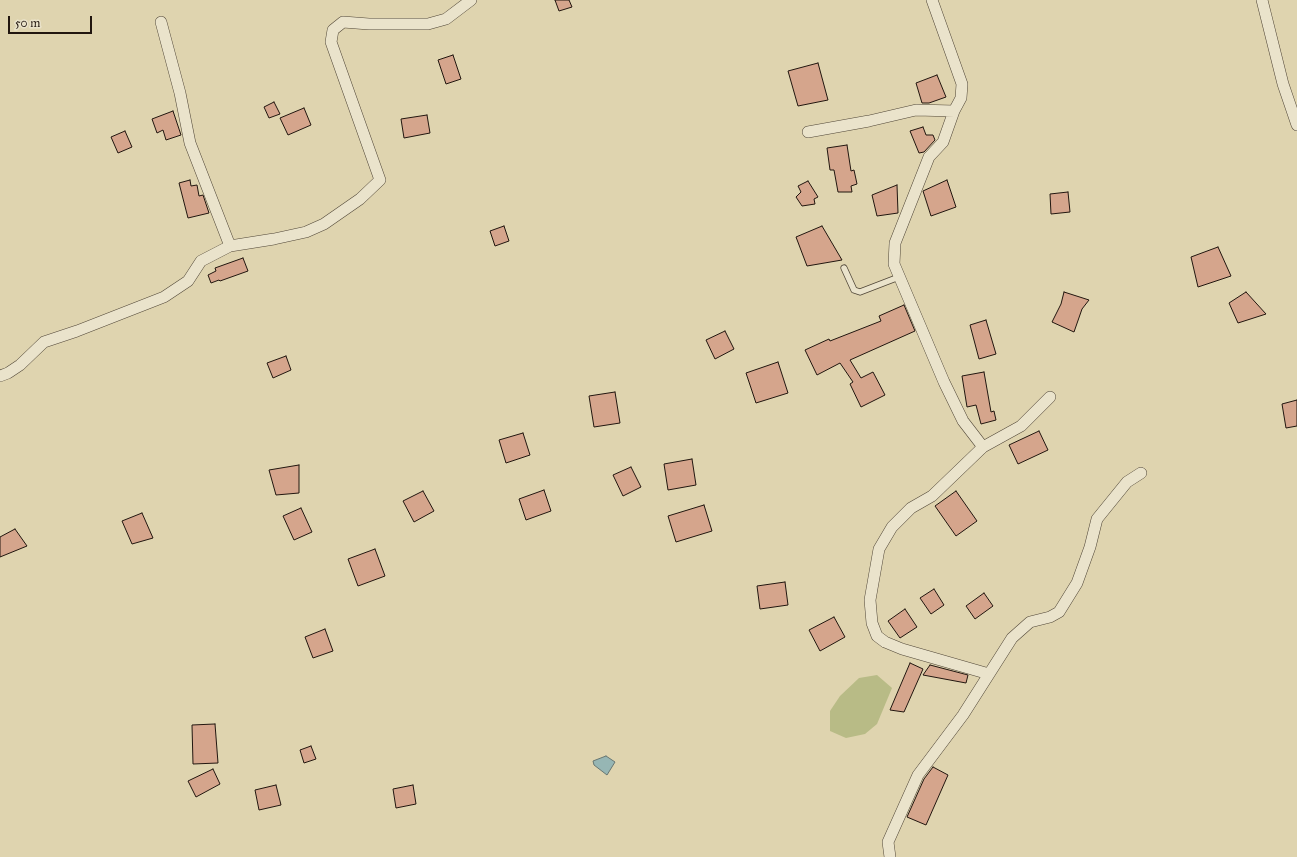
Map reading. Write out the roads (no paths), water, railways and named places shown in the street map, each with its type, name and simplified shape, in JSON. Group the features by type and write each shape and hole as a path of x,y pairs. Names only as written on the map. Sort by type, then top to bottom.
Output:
{"street":[{"path":"0,376 8,373 20,365 44,342 77,331 164,297 188,281 201,261 230,246 306,232 324,224 360,199 380,180 331,42 333,30 342,22 369,24 428,24 446,19 471,0"},
{"path":"932,0 962,84 961,98 954,111 943,142 928,157 894,243 894,264 944,382 963,421 983,447"},
{"path":"1262,0 1283,84 1297,125"},
{"path":"161,22 180,93 190,143 230,246"},
{"path":"808,132 869,121 916,110 954,111"},
{"path":"989,674 902,649 885,642 877,636 872,623 870,600 879,549 892,527 911,508 932,496 983,447 1021,426 1050,397"},
{"path":"890,857 888,842 918,775 963,715 1012,638 1030,622 1050,617 1059,612 1077,583 1090,547 1097,520 1128,482 1141,473"}],"lane":[{"path":"844,268 854,290 860,292 899,277"}],"water":[{"path":"606,756 615,762 607,775 594,765 593,761"}]}
